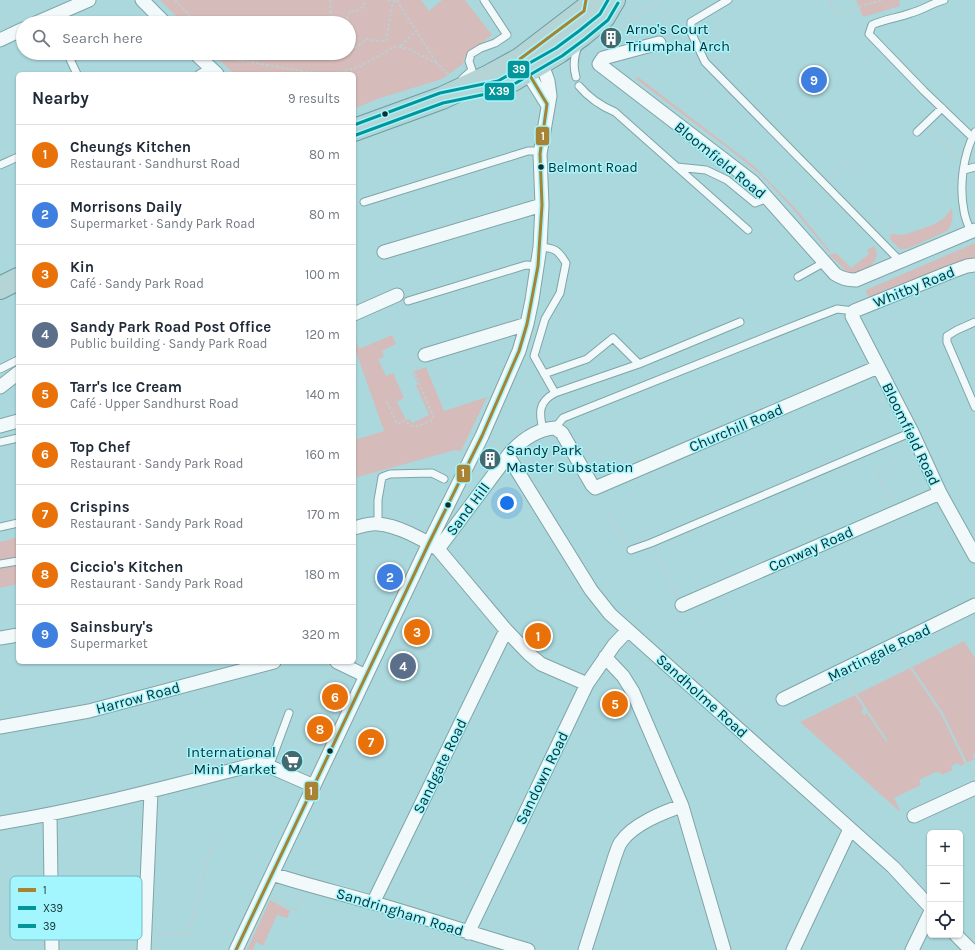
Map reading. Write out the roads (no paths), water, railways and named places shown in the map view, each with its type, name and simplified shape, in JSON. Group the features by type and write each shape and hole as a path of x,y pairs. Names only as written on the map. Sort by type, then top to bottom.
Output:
{"highway":[{"path":"356,129 442,98 500,86 514,79 530,63 599,2 604,17 582,35 530,63"},
{"path":"0,288 16,280"}],"street":[{"path":"59,16 89,0"},
{"path":"142,0 158,16"},
{"path":"0,40 16,32"},
{"name":"Bloomfield Road","path":"659,43 603,58 599,64 753,182 835,274 845,280 856,280 973,231"},
{"path":"201,60 210,72"},
{"path":"530,63 547,104"},
{"path":"236,950 366,676 433,546 519,351 527,324 538,266 542,205 541,152 547,104 550,96 548,81 544,70 530,63"},
{"path":"384,252 542,205"},
{"name":"Whitby Road","path":"854,311 954,270 967,266 974,267"},
{"path":"356,313 397,295"},
{"name":"Bloomfield Road","path":"854,311 852,316 912,432 940,493 975,556"},
{"path":"425,355 527,324"},
{"name":"Churchill Road","path":"549,429 562,434 595,488 878,367"},
{"path":"0,387 16,375"},
{"path":"0,426 16,422"},
{"name":"Sand Hill","path":"433,546 505,452 532,435 549,429"},
{"name":"Sandholme Road","path":"505,452 591,590 610,614 893,867 927,904"},
{"name":"Conway Road","path":"682,605 940,493"},
{"path":"356,527 363,525 378,524 395,528 433,546 506,630 529,654 541,664 587,684"},
{"name":"Martingale Road","path":"783,700 975,605"},
{"name":"Sandgate Road","path":"373,903 506,630"},
{"name":"Sandown Road","path":"468,933 587,684 614,645 628,630"},
{"path":"0,638 16,635"},
{"path":"605,658 623,676 633,692 682,806 724,950"},
{"name":"Harrow Road","path":"0,727 89,711 266,664"},
{"path":"341,664 366,676"},
{"path":"0,823 50,815 151,792 256,764 269,766 314,786"},
{"path":"914,816 975,788"},
{"path":"144,950 151,792"},
{"path":"585,950 615,856 621,842 629,833 648,820 682,806"},
{"path":"50,815 51,876"},
{"path":"793,950 850,829"},
{"name":"Sandringham Road","path":"272,874 528,950"},
{"path":"912,950 927,919"},
{"path":"959,938 971,950"},
{"path":"52,940 52,950"}],"lane":[{"path":"442,98 472,70 469,61 471,54 481,48 495,43 507,35 484,0"},
{"path":"728,0 691,22 691,32 704,62 900,261"},
{"path":"944,0 932,3 912,14 877,22 872,25 869,34 942,108 974,135 968,148 962,194 964,213 973,231"},
{"path":"576,77 575,55 582,35"},
{"path":"70,60 76,72"},
{"path":"580,86 586,95 604,107 615,112 748,230"},
{"path":"917,132 942,108"},
{"path":"364,202 528,151 541,152"},
{"path":"0,166 16,158"},
{"path":"676,167 706,170 727,180 755,203 768,198"},
{"path":"964,170 975,167"},
{"path":"540,247 552,248 560,254 566,263 560,293 545,319 534,356 555,393"},
{"path":"408,301 526,265 538,266"},
{"path":"798,277 827,265"},
{"path":"740,322 639,364 555,393 547,397 540,412 549,429 563,418 822,314 837,309 854,311"},
{"path":"975,322 947,336 947,342 975,407"},
{"path":"544,374 587,359 613,338 639,364"},
{"path":"0,369 16,361"},
{"path":"632,550 912,432"},
{"path":"0,442 16,438"},
{"path":"378,524 378,500 382,477 390,474 432,473 444,480"},
{"path":"0,527 16,523"},
{"path":"0,564 16,561"},
{"path":"269,766 289,713"}],"place":[{"name":"Arno's Court Triumphal Arch","path":"611,38"},
{"name":"Sainsbury's","path":"814,80"},
{"name":"Belmont Road","path":"541,167"},
{"name":"Sandy Park Master Substation","path":"490,459"},
{"name":"Morrisons Daily","path":"390,577"},
{"name":"Kin","path":"417,632"},
{"name":"Cheungs Kitchen","path":"538,636"},
{"name":"Sandy Park Road Post Office","path":"403,666"},
{"name":"Top Chef","path":"335,697"},
{"name":"Tarr's Ice Cream","path":"615,704"},
{"name":"Ciccio's Kitchen","path":"320,729"},
{"name":"Crispins","path":"371,742"},
{"name":"International Mini Market","path":"292,761"}]}
